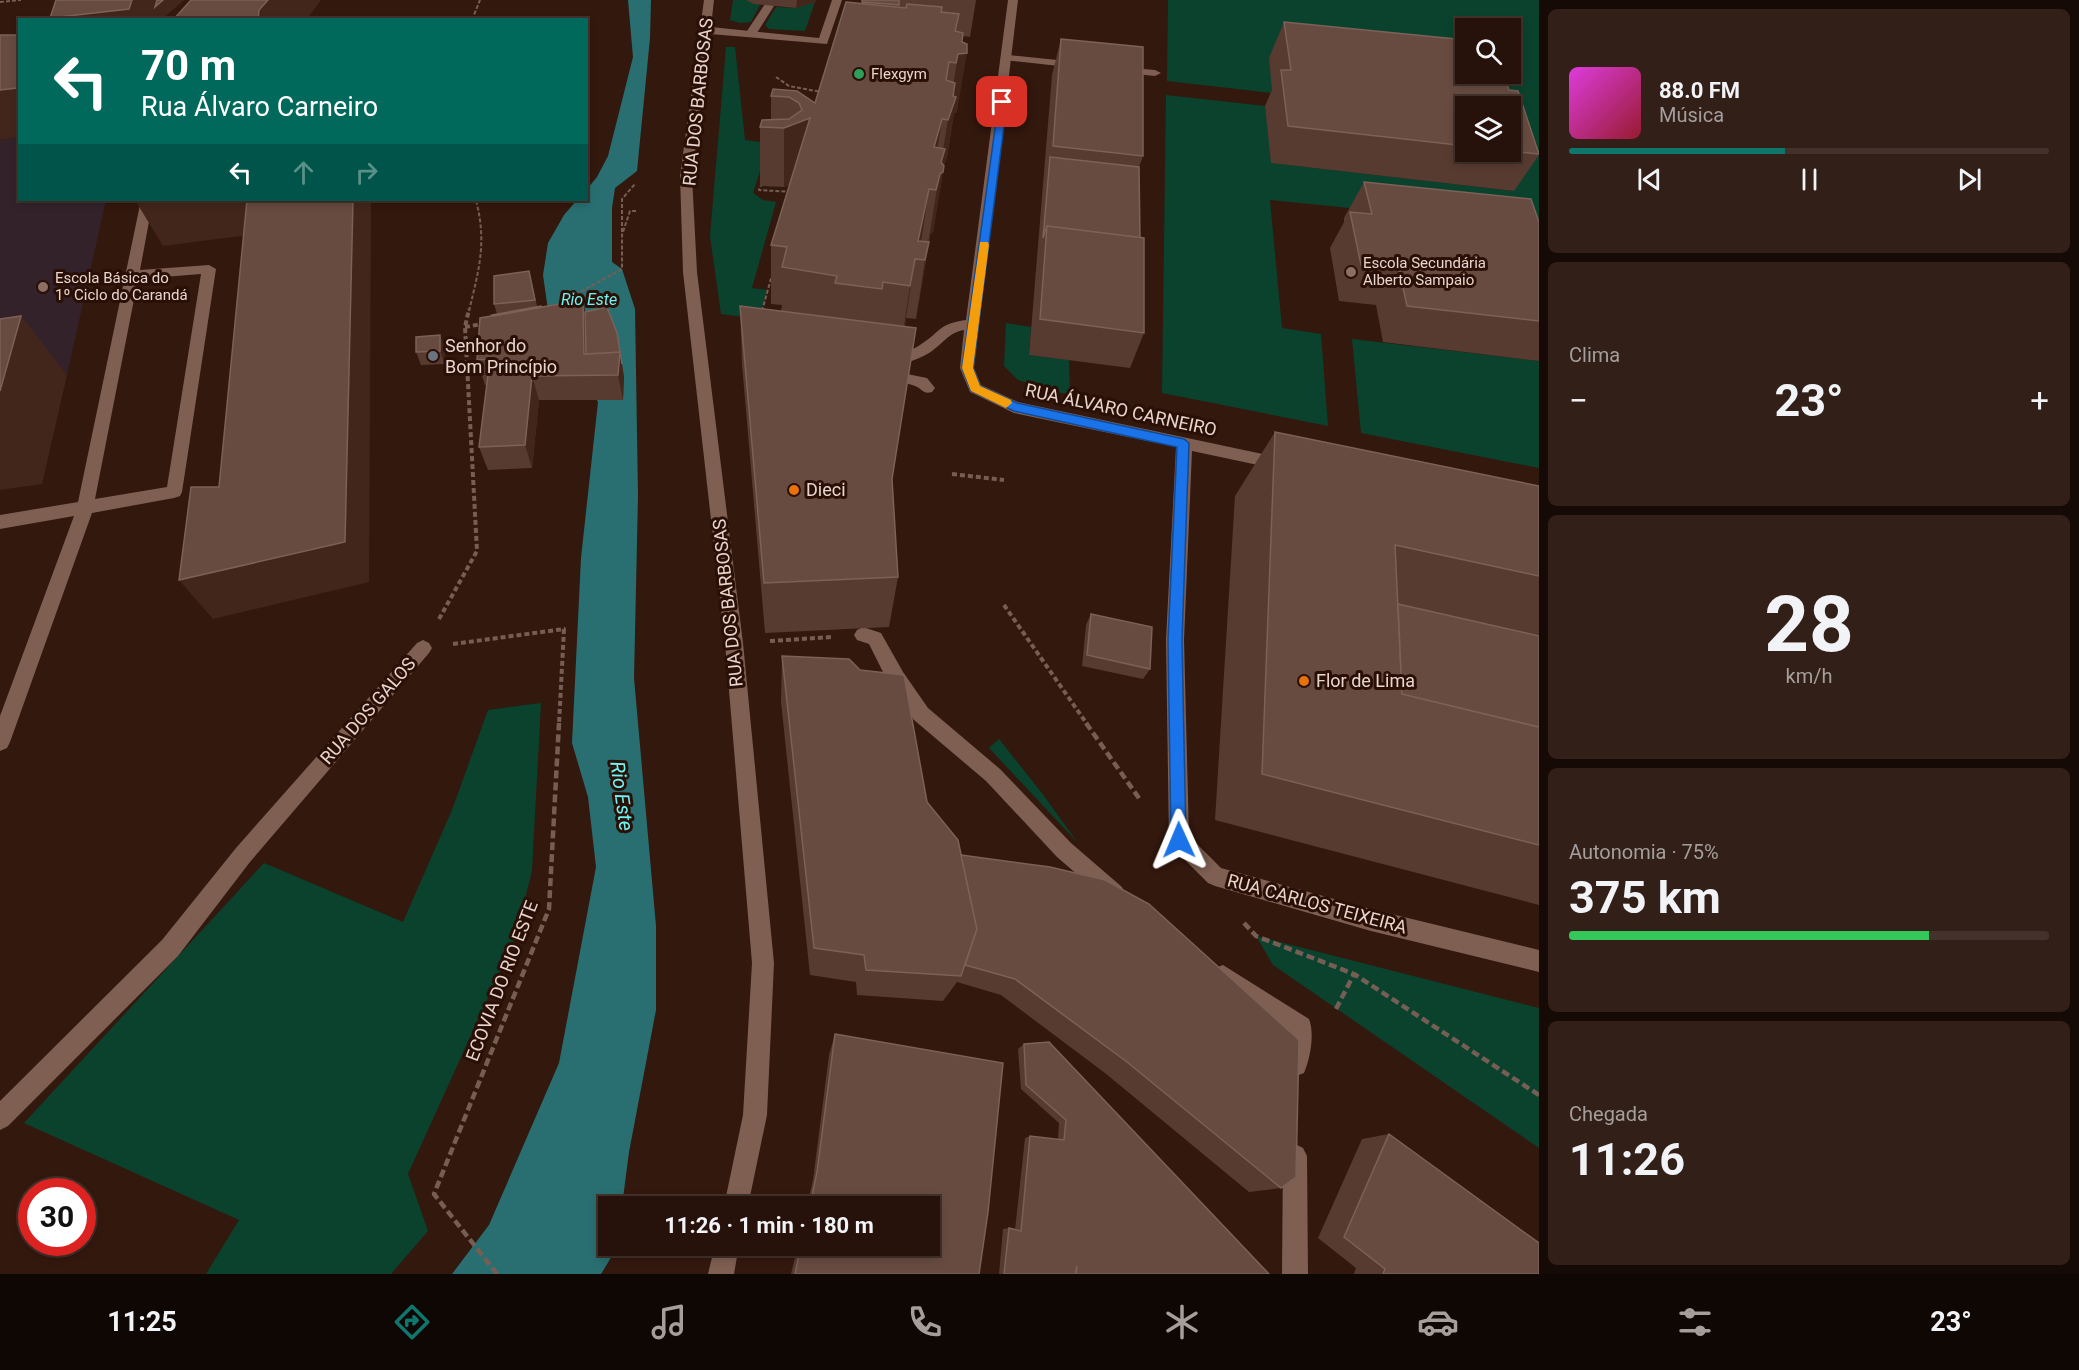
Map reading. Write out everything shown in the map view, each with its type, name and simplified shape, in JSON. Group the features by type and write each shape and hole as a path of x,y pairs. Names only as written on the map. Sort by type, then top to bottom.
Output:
{"street":[{"name":"RUA DOS BARBOSAS","path":"709,0 687,176 690,272 735,654 763,963 755,1115 738,1196"},
{"path":"706,30 823,42 837,0"},
{"name":"RUA ÁLVARO CARNEIRO","path":"1014,0 968,368 975,388 1014,407 1298,468"},
{"path":"751,34 769,6"},
{"path":"1008,58 1087,66"},
{"path":"1110,69 1155,73"},
{"path":"0,742 85,509 134,275 147,201"},
{"path":"0,522 174,492 209,269 134,275"},
{"path":"927,388 922,382 892,376 874,366 903,359 925,349 951,327 974,324"},
{"name":"RUA CARLOS TEIXEIRA","path":"1184,443 1175,640 1179,840 1215,876 1371,920 1539,962"},
{"path":"863,635 875,638 896,678 921,714 993,775 1064,850 1130,908"},
{"name":"RUA DOS GALOS","path":"0,1118 170,948 243,855 423,648"},
{"path":"1203,962 1301,1027 1295,1089"},
{"path":"1294,1274 1295,1137"},
{"path":"721,1274 725,1256"}],"path":[{"path":"0,2 21,0"},
{"path":"473,18 480,0"},
{"path":"776,77 789,86 828,93"},
{"path":"768,184 762,182 759,190 797,192"},
{"path":"548,310 622,269 622,199 635,184"},
{"name":"RUA DOS GALOS","path":"423,648 477,551 465,327 482,257 480,220 476,201"},
{"path":"622,235 630,212 636,211"},
{"path":"761,315 773,273"},
{"path":"465,327 488,323"},
{"path":"952,474 1004,480"},
{"path":"1004,605 1140,799"},
{"name":"ECOVIA DO RIO ESTE","path":"423,648 564,629 549,909 434,1194 497,1274"},
{"path":"770,641 863,635"},
{"path":"1336,1010 1354,974 1539,1095"}],"shaded area":[{"name":"Escola Básica do 1º Ciclo do Carandá","path":"18,137 18,201 106,201 67,375 0,384 0,140"}],"green space":[{"path":"733,0 746,0 760,5 751,22 740,23 730,20"},
{"path":"1168,0 1539,0 1539,227 1270,200 1282,328 1321,334 1328,426 1162,393 1166,95 1265,106 1272,163 1513,191 1512,162 1521,162 1521,96 1460,96 1269,58 1273,93 1167,81"},
{"path":"815,2 805,31 769,29 765,25 776,7 796,8"},
{"path":"726,47 735,47 745,140 769,143 753,193 763,200 776,202 752,288 767,290 759,319 721,314 710,236"},
{"path":"1006,323 1031,327 1029,355 1069,360 1070,394 1054,392 1018,380 1004,366"},
{"path":"1352,339 1539,361 1539,468 1361,433"},
{"path":"541,703 532,871 515,938 408,1174 428,1231 391,1274 206,1274 239,1220 24,1123 264,863 403,922 452,810 488,710"},
{"path":"999,739 1041,792 1078,843 989,748"},
{"path":"1256,936 1539,1008 1539,1148 1273,965"}],"water":[{"name":"Rio Este","path":"628,0 651,0 650,38 637,171 615,188 612,208 612,262 622,269 635,309 638,496 634,678 656,926 656,1010 629,1152 623,1196 598,1196 598,1256 612,1256 601,1274 452,1274 489,1225 559,1063 596,867 588,797 572,743 581,558 598,402 548,310 543,275 548,243 564,215 576,201 588,201 588,188 597,177 608,156 633,57"}],"building":[{"path":"56,0 132,0 129,9 50,18"},
{"path":"191,0 268,0 259,10 258,18 175,18"},
{"path":"862,0 899,0 899,5 862,2"},
{"path":"846,2 906,8 907,4 942,7 941,12 959,14 955,31 963,33 962,42 967,44 967,53 958,54 956,63 949,62 946,80 955,83 953,96 956,97 948,120 942,119 934,147 945,149 941,162 944,166 943,172 940,174 936,190 929,189 918,241 929,242 925,260 915,259 910,286 883,282 882,289 835,283 837,276 782,267 787,247 771,245 810,118 784,128 760,127 762,120 789,119 802,110 799,103 789,97 771,96 773,89 797,91 815,103"},
{"path":"1284,22 1455,39 1455,84 1507,84 1509,90 1518,91 1520,96 1455,96 1455,145 1288,126 1281,70 1291,70"},
{"path":"0,35 18,35 18,86 17,88 0,90"},
{"path":"1061,39 1143,47 1143,156 1053,146"},
{"path":"1521,100 1539,154 1521,152"},
{"path":"1050,157 1139,167 1140,238 1047,226 1043,238"},
{"path":"1364,182 1531,199 1539,222 1539,321 1407,306 1399,269 1361,265 1350,212 1372,214"},
{"path":"247,201 353,201 345,542 179,580 191,487 219,487"},
{"path":"1047,226 1144,238 1144,333 1040,319"},
{"path":"529,271 535,300 494,304 494,276"},
{"path":"583,300 584,354 620,352 618,375 532,376 525,445 479,447 490,359 477,360 480,318"},
{"path":"541,306 542,307 492,315"},
{"path":"740,306 916,328 892,479 898,577 764,583"},
{"path":"607,307 617,333 622,364 620,352 586,354 585,312"},
{"path":"21,316 0,391 0,319"},
{"path":"440,335 440,351 416,352 416,337"},
{"path":"1275,432 1539,486 1539,576 1395,545 1402,694 1539,727 1539,845 1262,774"},
{"path":"1398,604 1539,636 1539,727 1402,694"},
{"path":"1091,614 1152,627 1150,669 1087,655"},
{"path":"782,656 849,659 860,670 904,675 927,802 958,840 977,929 961,976 866,970 864,955 814,948"},
{"path":"961,855 1050,867 1105,880 1149,904 1299,1040 1296,1177 1281,1188 1127,1062 1015,979 965,965 977,929"},
{"path":"835,1034 1003,1063 988,1212 979,1274 795,1274 799,1256 940,1256 940,1196 812,1196"},
{"path":"1049,1042 1269,1274 1076,1274 1077,1266 1075,1274 1004,1274 1009,1228 1021,1231 1030,1136 1064,1140 1066,1120 1026,1085 1024,1044"},
{"path":"1389,1134 1539,1243 1539,1274 1383,1274 1385,1269 1344,1237"}],"slow traffic":[{"path":"984,245 968,368 975,388 1006,403"}],"place":[{"name":"Flexgym","path":"859,74"},
{"name":"Escola Secundária Alberto Sampaio","path":"1351,272"},
{"name":"Escola Básica do 1º Ciclo do Carandá","path":"43,287"},
{"name":"Senhor do Bom Princípio","path":"433,356"},
{"name":"Dieci","path":"794,490"},
{"name":"Flor de Lima","path":"1304,681"}],"route":[{"path":"1002,102 968,368 975,388 1014,407 1184,443 1180,486 1175,640 1179,840"}]}
